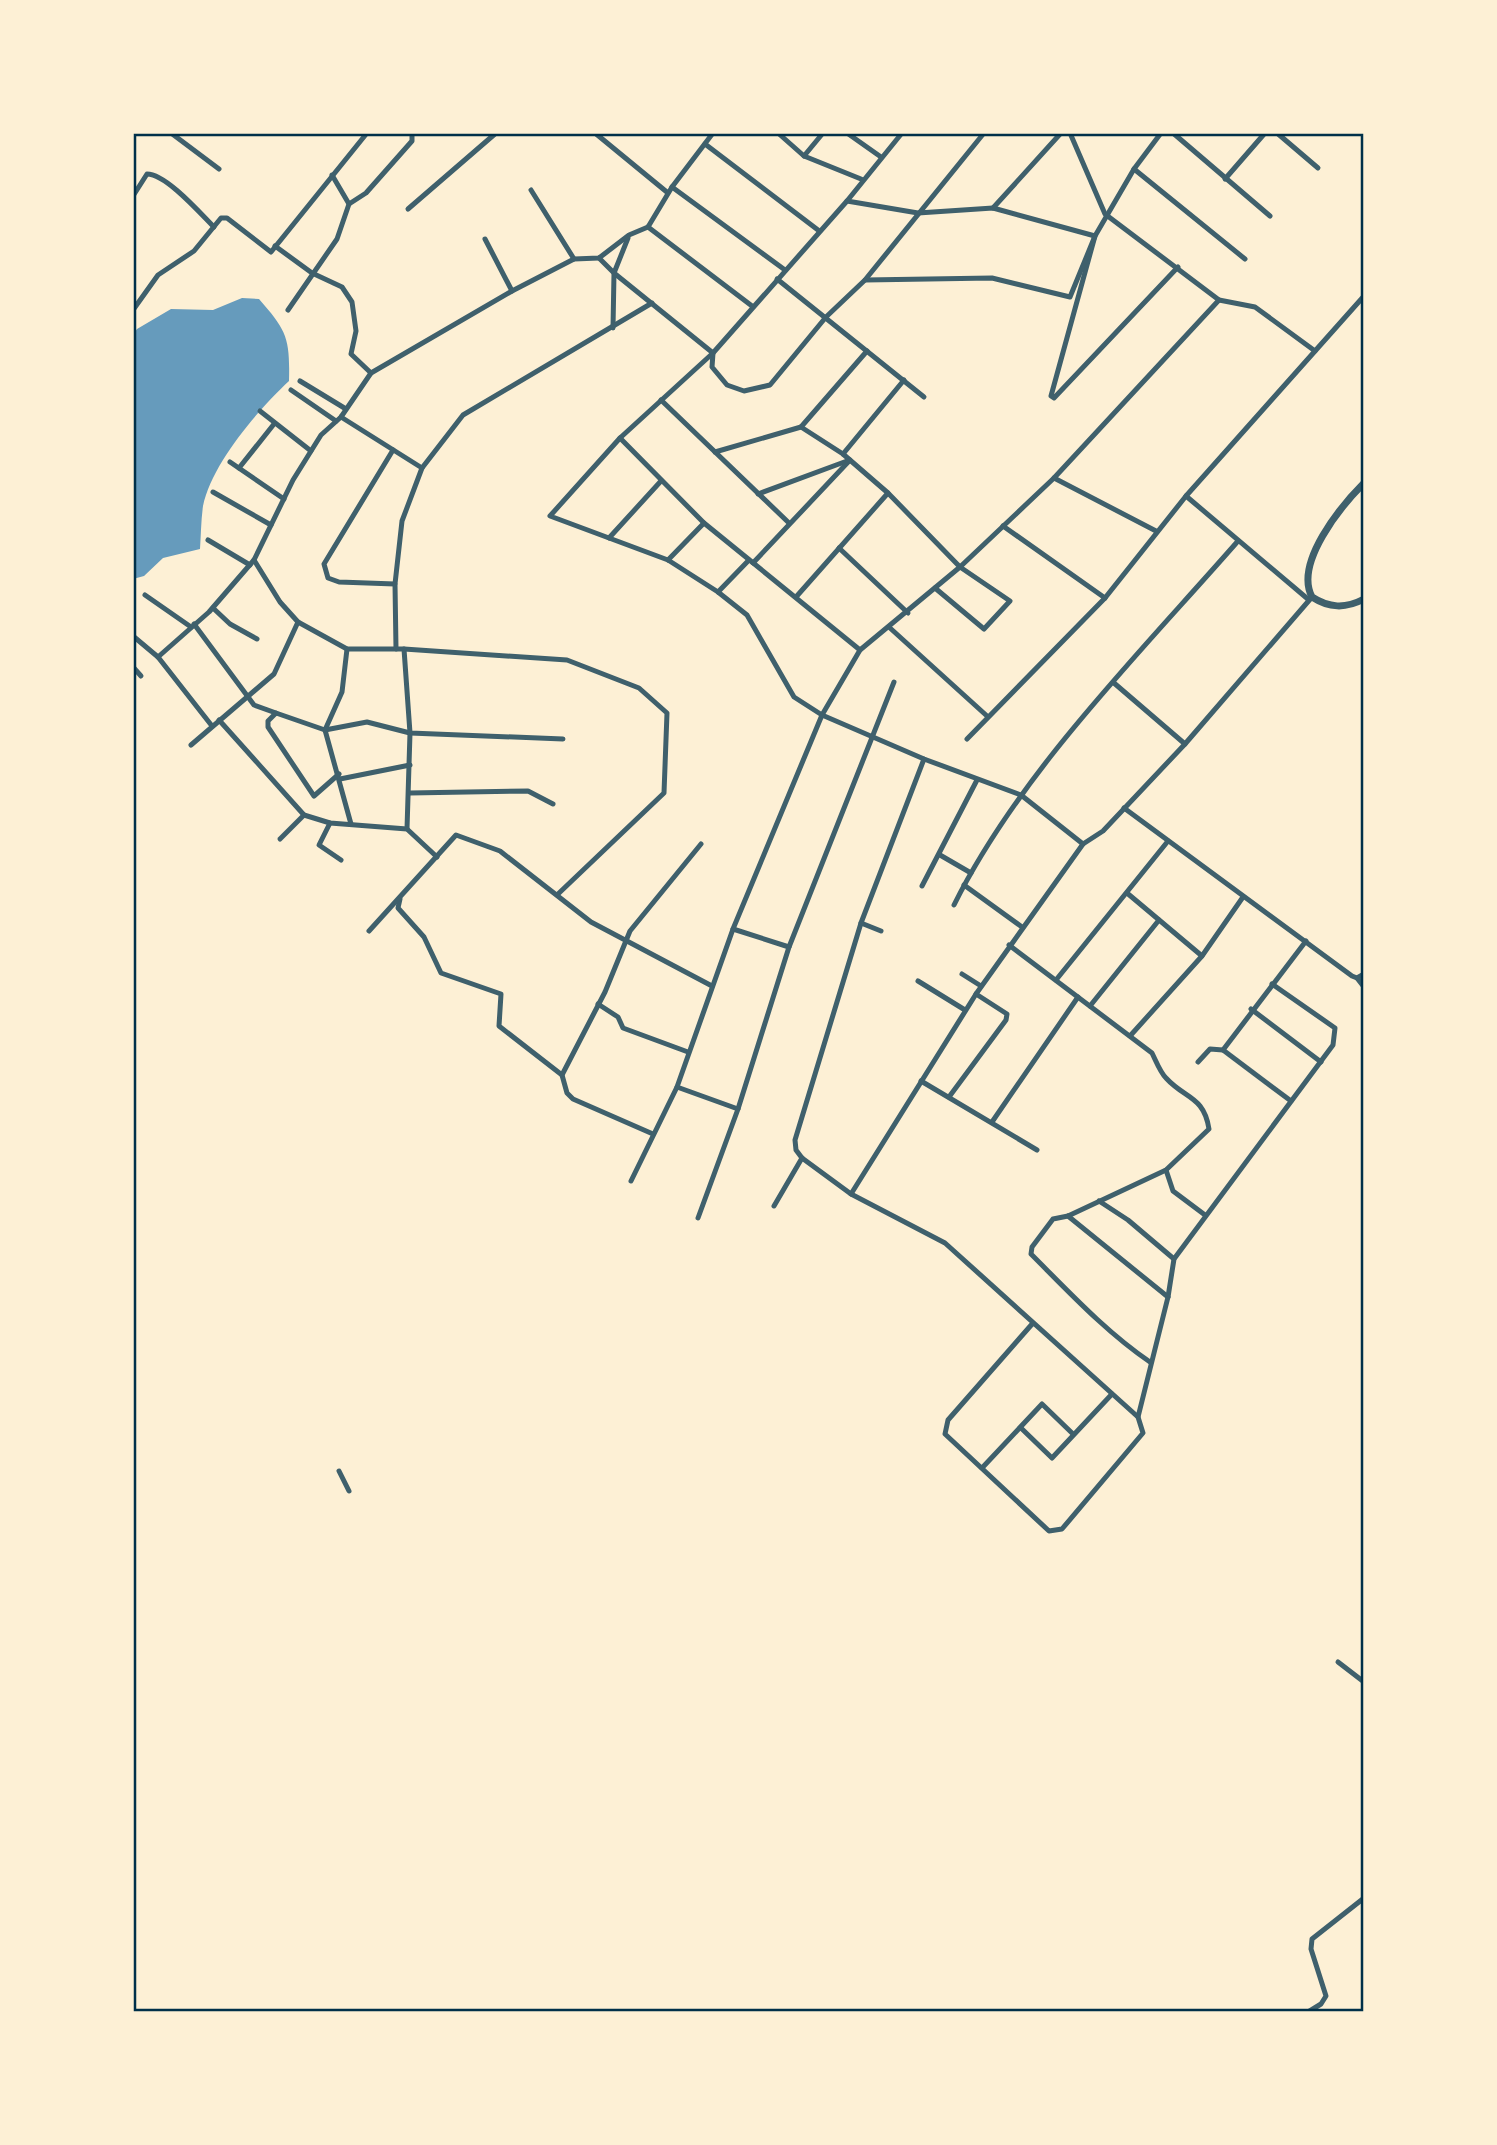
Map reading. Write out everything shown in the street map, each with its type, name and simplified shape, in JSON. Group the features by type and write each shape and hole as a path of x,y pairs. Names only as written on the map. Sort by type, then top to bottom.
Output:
{"street":[{"path":"171,133 219,169"},
{"path":"133,310 158,275 194,251 221,218 227,218 271,251 367,133"},
{"path":"288,310 337,239 349,204 368,191 412,141 412,133"},
{"path":"408,209 496,133"},
{"path":"595,133 668,193"},
{"path":"158,657 213,608 252,562 321,435 339,419 371,373 574,259 599,258 629,235 648,227 672,187 713,133"},
{"path":"778,133 804,156 862,179"},
{"path":"804,156 823,133"},
{"path":"847,133 881,158"},
{"path":"902,133 862,179 847,201 818,230 713,353 620,438 550,516 668,560 718,592 747,615 794,696 822,715 924,759 1021,795 1083,844"},
{"path":"713,353 712,367 727,385 744,391 770,385 826,317 865,280 984,133"},
{"path":"993,208 1062,133"},
{"path":"1070,133 1105,214 1219,300 1255,307 1315,351"},
{"path":"865,280 992,278 1070,297 1105,214 1161,133"},
{"path":"1173,133 1270,216"},
{"path":"1225,179 1265,133"},
{"path":"1277,133 1318,168"},
{"path":"705,144 818,230"},
{"path":"1134,169 1245,259"},
{"path":"133,196 147,174 153,174 186,198 214,227"},
{"path":"332,175 349,204"},
{"path":"672,187 785,270"},
{"path":"531,190 574,259"},
{"path":"847,201 919,213 993,208 1096,236"},
{"path":"648,227 752,306"},
{"path":"613,328 614,273 629,235"},
{"path":"1096,236 1051,396 1054,398 1178,267"},
{"path":"485,239 512,292"},
{"path":"275,246 312,273 342,287 352,302 356,331 351,354 371,373"},
{"path":"599,258 713,353"},
{"path":"777,279 924,397"},
{"path":"967,738 1105,598 1186,496 1364,296"},
{"path":"631,1181 677,1087 733,929 822,715 860,650 890,628 960,567 1054,478 1219,300"},
{"path":"396,649 395,584 402,521 422,468 463,415 652,303"},
{"path":"715,452 801,427 867,351"},
{"path":"843,454 904,380"},
{"path":"300,381 346,409"},
{"path":"291,390 422,468"},
{"path":"661,400 789,523"},
{"path":"260,411 312,451"},
{"path":"239,468 274,424"},
{"path":"801,427 843,454 888,494 960,567 1010,601 984,629 935,588"},
{"path":"620,438 704,523 860,650"},
{"path":"393,450 324,564 328,578 339,582 395,584"},
{"path":"758,494 850,460"},
{"path":"718,592 850,460"},
{"path":"230,462 284,499"},
{"path":"1054,478 1156,531"},
{"path":"609,538 661,481"},
{"path":"1310,598 1307,583 1323,535 1345,502 1364,483"},
{"path":"213,492 271,525"},
{"path":"796,597 888,494"},
{"path":"1186,496 1310,598 1327,606 1339,607 1364,599"},
{"path":"668,560 704,523"},
{"path":"1003,526 1105,598"},
{"path":"208,540 252,562 280,602 298,622 347,649 404,649 568,660 639,688 667,713 664,793 558,894"},
{"path":"954,905 971,873 1021,795 1114,682 1238,541"},
{"path":"839,548 908,613"},
{"path":"145,595 192,625 254,705 325,730 367,722 410,733 563,739"},
{"path":"851,1194 976,993 1083,844 1103,831 1185,744 1310,598"},
{"path":"213,608 230,624 257,639"},
{"path":"191,745 274,674 298,622"},
{"path":"890,628 987,716"},
{"path":"133,636 158,657 212,726"},
{"path":"347,649 342,692 325,730 351,824"},
{"path":"404,649 410,733 407,829"},
{"path":"133,667 141,676"},
{"path":"698,1218 738,1109 789,947 894,682"},
{"path":"1114,682 1185,744"},
{"path":"276,713 268,721 268,727 314,796 339,777 410,765"},
{"path":"219,720 304,815 330,823 407,829 437,857"},
{"path":"924,759 861,923 795,1140 796,1150 802,1158 851,1194 944,1243 1138,1418 1143,1433 1062,1529 1049,1531 945,1434 948,1420 1032,1323"},
{"path":"922,886 977,780"},
{"path":"410,793 528,791 553,804"},
{"path":"1124,808 1357,978 1364,987"},
{"path":"281,839 304,815"},
{"path":"330,823 319,845 341,860"},
{"path":"369,931 456,835 500,851 591,922 712,986"},
{"path":"1056,980 1168,841"},
{"path":"562,1076 598,1004 624,941 701,844"},
{"path":"940,855 971,873"},
{"path":"964,885 1022,927"},
{"path":"1127,892 1202,956"},
{"path":"1130,1036 1202,956 1243,897"},
{"path":"400,899 398,908 424,937 441,973 501,994 499,1026 562,1076 567,1093 573,1099 653,1134"},
{"path":"1090,1006 1159,920"},
{"path":"861,923 881,931"},
{"path":"733,929 789,947"},
{"path":"1223,1050 1251,1009 1306,941"},
{"path":"1009,945 1152,1053 1165,1078 1201,1105 1207,1116 1209,1129 1166,1170 1068,1216 1053,1219 1032,1247 1031,1254 1126,1346 1150,1362"},
{"path":"962,974 981,986"},
{"path":"1357,978 1364,974"},
{"path":"918,981 965,1010"},
{"path":"1138,1418 1168,1297 1174,1259 1334,1045 1335,1028 1272,984"},
{"path":"949,1097 1006,1020 1007,1014 976,993"},
{"path":"992,1122 1078,997"},
{"path":"598,1004 618,1017 623,1028 688,1052"},
{"path":"1251,1009 1321,1062"},
{"path":"1198,1062 1210,1049 1223,1050 1291,1101"},
{"path":"921,1081 1037,1150"},
{"path":"677,1087 738,1109"},
{"path":"774,1206 802,1158"},
{"path":"1166,1170 1173,1191 1205,1215"},
{"path":"1099,1201 1128,1220 1174,1259"},
{"path":"1068,1216 1168,1297"},
{"path":"1021,1428 1052,1458 1111,1394"},
{"path":"982,1468 1042,1404 1073,1434"},
{"path":"339,1471 349,1492"},
{"path":"1338,1662 1364,1682"},
{"path":"1308,2012 1321,2004 1326,1996 1311,1949 1312,1939 1364,1898"}],"water":[{"path":"242,298 259,299 276,319 287,345 289,381 238,438 216,472 203,506 200,549 163,558 144,576 133,579 133,335 137,329 171,309 213,310"}]}
